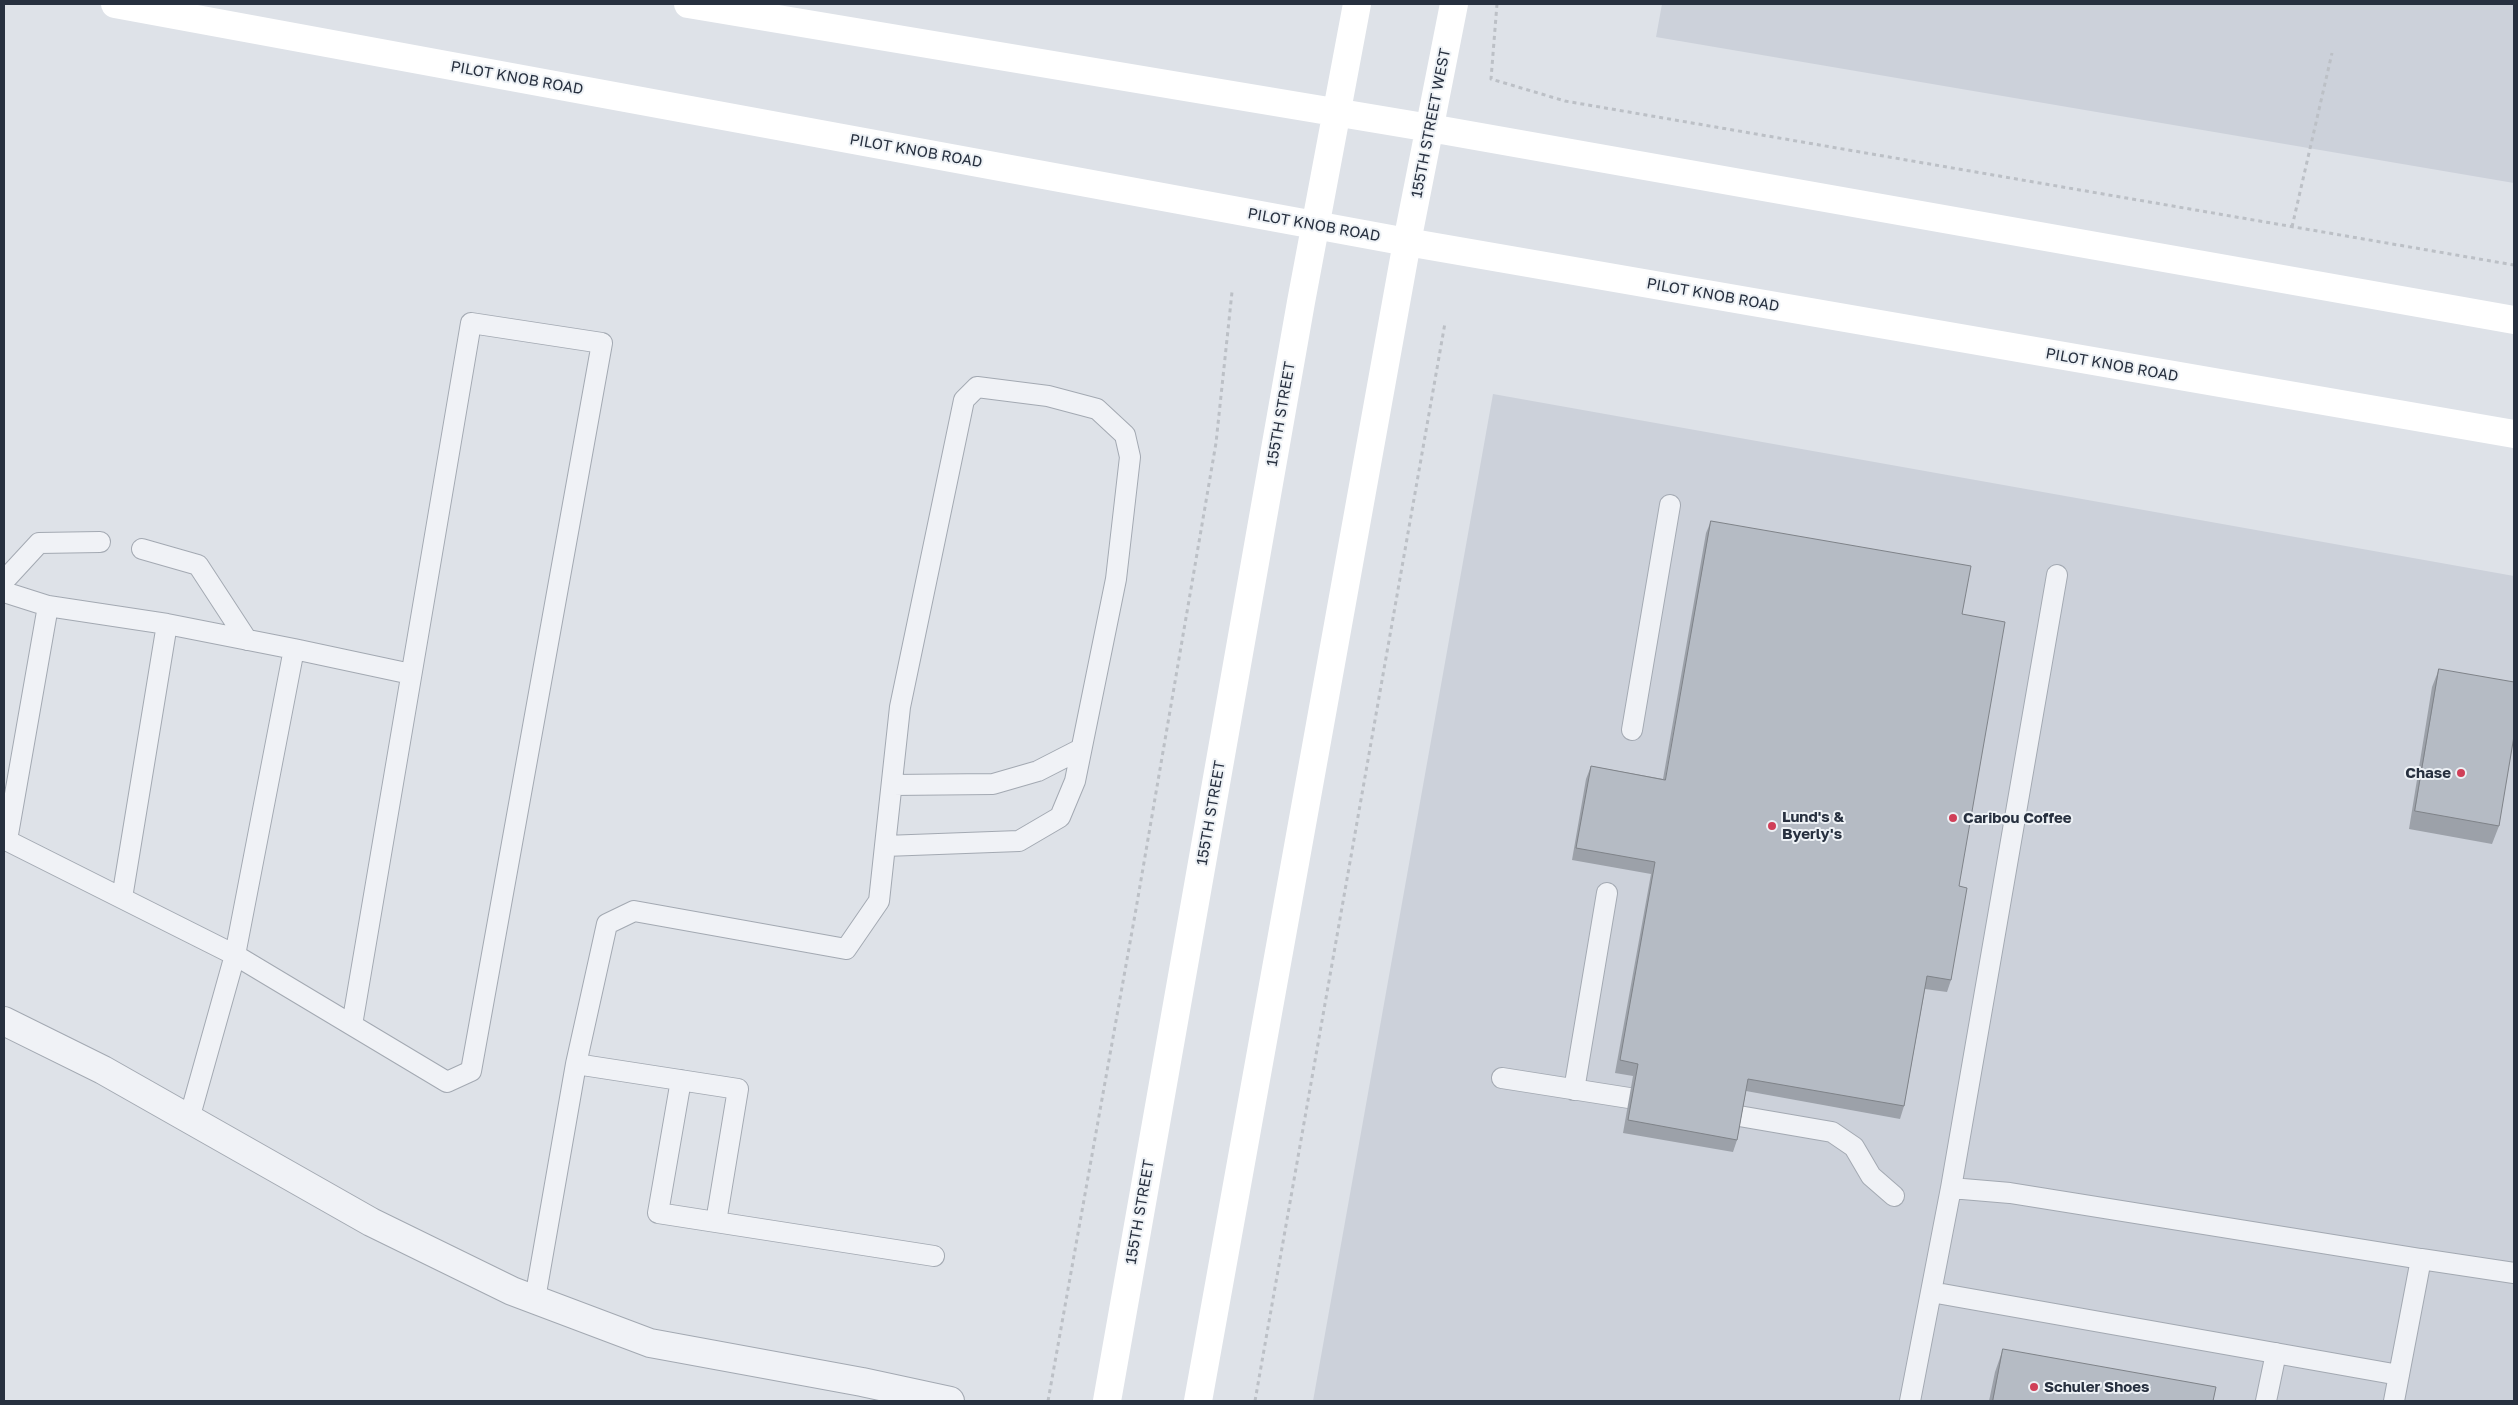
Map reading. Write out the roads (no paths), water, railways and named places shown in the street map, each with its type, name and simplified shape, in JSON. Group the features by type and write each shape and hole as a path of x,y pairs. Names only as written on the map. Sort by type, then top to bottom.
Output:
{"main road":[{"name":"PILOT KNOB ROAD","path":"116,4 1407,242 2514,434"},
{"path":"688,4 1338,112 2514,320"},
{"path":"1316,225 1357,4"},
{"name":"155TH STREET WEST","path":"1407,242 1454,4"},
{"name":"155TH STREET","path":"1107,1401 1316,225"},
{"path":"1198,1401 1407,242"}],"street":[{"path":"4,1021 103,1070 371,1222 512,1291 650,1343 862,1382 950,1401"}],"lane":[{"path":"48,606 5,840 235,955 447,1082 471,1071 602,343 471,323 352,1025"},
{"path":"535,1299 576,1064 607,924 634,911 846,949 879,900 900,707 964,400 977,387 1048,396 1097,409 1125,435 1130,457 1116,579 1075,781 1060,817 1019,841 885,846"},
{"path":"1632,730 1670,505"},
{"path":"4,581 40,543 100,542"},
{"path":"142,549 198,565 247,640"},
{"path":"1910,1401 1951,1188 2057,576"},
{"path":"4,592 48,606 167,624 411,674"},
{"path":"122,898 167,624"},
{"path":"189,1119 235,955 294,649"},
{"path":"892,785 993,784 1038,771 1081,749"},
{"path":"1574,1090 1607,893"},
{"path":"576,1064 738,1089 716,1222"},
{"path":"1502,1078 1629,1098"},
{"path":"681,1080 658,1213 934,1256"},
{"path":"1739,1116 1832,1132 1854,1148 1872,1176 1894,1196"},
{"path":"1951,1188 2010,1192 2514,1273"},
{"path":"2394,1401 2421,1258"},
{"path":"1931,1292 2400,1375"},
{"path":"2266,1401 2276,1353"}],"place":[{"name":"Chase","path":"2461,773"},
{"name":"Caribou Coffee","path":"1953,818"},
{"name":"Lund's & Byerly's","path":"1772,826"},
{"name":"Schuler Shoes","path":"2034,1387"}]}
